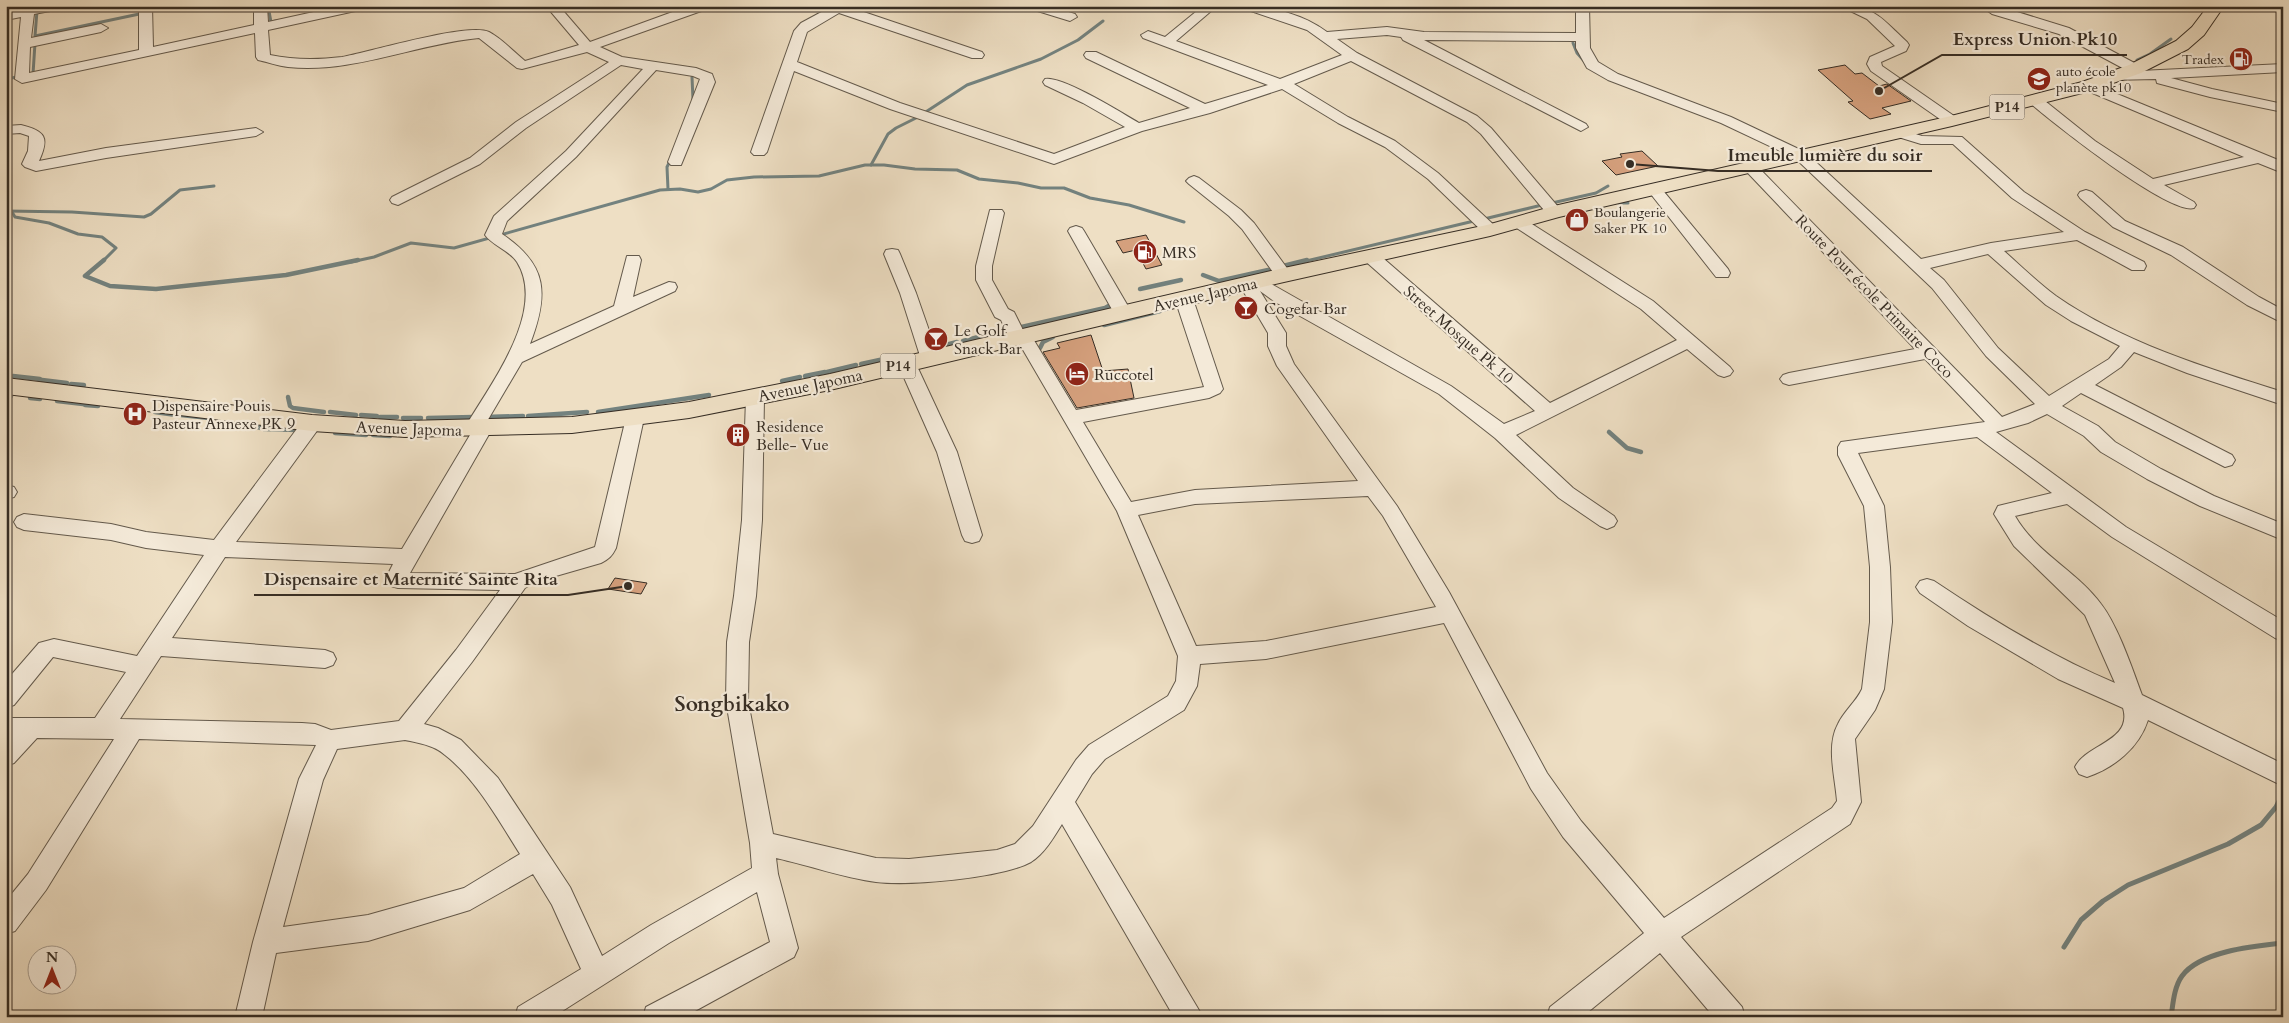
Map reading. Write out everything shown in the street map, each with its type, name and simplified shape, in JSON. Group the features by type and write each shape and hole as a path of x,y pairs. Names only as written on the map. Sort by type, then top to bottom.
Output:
{"main road":[{"name":"P14","path":"1800,155 1952,121 2088,86 2115,77 2142,72 2191,38 2216,6"},
{"name":"Avenue Japoma","path":"6,386 312,423 405,430 572,425 635,418 755,398 908,364 1252,282 1490,230 1554,212 1800,155"}],"street":[{"path":"6,16 56,6"},
{"path":"145,6 146,53"},
{"path":"260,6 263,29 263,57 271,60 298,63 339,60 473,34 484,35 522,65 588,48 702,6"},
{"path":"6,83 263,29 341,8 360,6"},
{"path":"552,6 588,48 619,61 696,72 707,77 708,82 676,162"},
{"path":"1036,6 1070,17"},
{"path":"1166,42 1211,6"},
{"path":"1250,6 1312,27"},
{"path":"1290,6 1312,27 1352,56 1472,119 1486,132 1554,212"},
{"path":"1582,6 1583,48 1586,57 1601,72 1726,120 1800,155 1919,265 1992,352 2048,406 2091,431 2108,447 2154,474 2207,501 2283,532"},
{"path":"1846,6 1872,16 1902,45 1901,48 1875,60 1876,68 1952,121"},
{"path":"1987,6 1997,11 2064,31 2142,72 2210,94 2283,108"},
{"path":"759,152 801,31 834,8 977,55"},
{"path":"6,27 28,11"},
{"path":"22,79 28,11"},
{"path":"24,44 101,28"},
{"path":"1326,36 1396,32 1424,36 1583,37"},
{"path":"1396,32 1581,127"},
{"path":"1148,35 1281,84 1390,144 1433,176 1490,230"},
{"path":"1090,55 1205,110"},
{"path":"789,64 895,106 1049,159 1058,159 1137,128 1258,94 1352,56"},
{"path":"398,200 475,161 521,125 619,61"},
{"path":"518,582 398,580 397,576 518,357 534,302 534,289 524,260 493,235 494,229 500,219 571,154 652,67"},
{"path":"2142,72 2283,68"},
{"path":"1050,82 1088,100 1137,128"},
{"path":"2088,86 2283,168"},
{"path":"2035,100 2073,133 2112,161 2188,205"},
{"path":"6,130 21,129 36,134 36,151 30,164 36,166 106,152 256,132"},
{"path":"1900,133 1922,140 1957,140 2018,195 2079,235 2138,266"},
{"path":"2150,184 2254,156 2283,158"},
{"name":"Route Pour école Primaire Coco","path":"1750,167 1929,352 1990,427 2070,496 2149,551 2283,632"},
{"path":"1194,181 1248,226 1284,275"},
{"path":"1655,190 1722,273"},
{"path":"2086,195 2120,224 2135,233 2177,251 2253,301 2283,317"},
{"path":"762,843 876,870 909,870 997,862 1023,852 1042,834 1084,767 1097,752 1176,703 1185,693 1189,656 1126,510 1072,417 1008,316 1001,313 984,280 984,266 996,213"},
{"path":"1518,222 1647,305 1724,371"},
{"path":"1076,231 1122,313"},
{"path":"1919,265 1991,248 2079,235"},
{"path":"1991,248 2051,300 2072,314 2160,355 2283,399"},
{"path":"892,254 930,359"},
{"name":"Street Mosque Pk 10","path":"1370,256 1548,412"},
{"path":"622,307 632,272 633,260"},
{"path":"1252,282 1445,390 1502,433 1550,480 1607,521"},
{"path":"1252,282 1277,333 1277,346 1286,366 1390,511 1450,613 1539,782 1572,829 1732,1017"},
{"path":"518,357 622,307 669,287"},
{"path":"1072,417 1209,392 1214,388 1184,299"},
{"path":"1502,433 1689,341"},
{"path":"1568,1014 1662,934 1842,816 1847,809 1849,802 1843,739 1847,729 1867,703 1873,689 1881,622 1880,568 1874,506 1848,455 1848,447 1990,427 2021,418 2048,406 2115,363 2132,343"},
{"path":"1789,379 1929,352"},
{"path":"908,364 947,452 972,534"},
{"path":"2080,384 2225,460"},
{"path":"656,1017 785,948 765,874 762,843 737,701 738,642 752,520 755,398"},
{"path":"405,730 464,656 518,582 528,576 594,557 602,553 606,548 635,418"},
{"path":"102,727 219,549 312,423"},
{"path":"1126,510 1195,497 1374,488"},
{"path":"2070,496 2006,511 2004,514 2020,538 2035,555 2093,609 2100,619 2134,702 2137,720 2134,727 2117,748 2088,767"},
{"path":"24,522 111,532 146,540 219,549 407,557"},
{"path":"1927,587 1976,620 2066,672 2134,702 2283,776"},
{"path":"1189,656 1266,650 1450,613"},
{"path":"154,646 325,659"},
{"path":"6,698 47,649 54,648 141,666"},
{"path":"6,728 102,727 132,730 302,733 315,734 330,740 405,730 430,735 453,747 490,786 562,896 596,975"},
{"path":"6,756 31,728"},
{"path":"6,922 37,882 132,730"},
{"path":"248,1017 266,942 311,778 330,740"},
{"path":"1062,801 1175,995 1190,1017"},
{"path":"266,942 368,928 470,898 537,858"},
{"path":"528,1017 660,934 765,874"}],"building":[{"path":"1845,65 1855,74 1862,73 1879,86 1887,84 1911,101 1882,108 1891,114 1870,119 1848,102 1853,101 1818,70"},
{"path":"1642,151 1658,166 1616,175 1602,161 1622,157 1620,154"},
{"name":"MRS","path":"1146,235 1162,265 1146,269 1136,250 1123,253 1116,241"},
{"name":"Ruccotel","path":"1091,335 1103,371 1128,369 1134,398 1077,408 1043,352 1060,348 1057,343"},
{"path":"615,578 647,583 641,594 608,589"}],"waterway":[{"path":"268,6 271,22 276,21"},
{"path":"37,11 35,36 144,13"},
{"path":"871,165 888,134 896,128 918,117 967,85 1041,59 1078,40 1103,21"},
{"path":"2137,60 2150,54 2171,39"},
{"path":"35,43 33,74 36,73"},
{"path":"1573,43 1577,53 1585,62"},
{"path":"6,79 17,77"},
{"path":"692,77 693,100"},
{"path":"668,189 667,167 671,159"},
{"path":"351,262 374,257 411,243 454,248 660,190 680,189 698,192 711,189 727,180 754,177 819,176 871,165"},
{"path":"871,165 957,170 979,179 1018,183 1041,188 1064,188 1090,198 1129,205 1184,222"},
{"path":"6,211 72,212 144,217 151,214 180,190 214,186"},
{"path":"1552,203 1596,193 1608,186"},
{"path":"1619,203 1628,203"},
{"path":"1484,219 1542,205"},
{"path":"12,212 15,217 49,223 78,234 102,237 116,248 104,260"},
{"path":"1302,262 1474,221"},
{"path":"104,260 85,276 110,286 156,289 286,275 358,260"},
{"path":"1283,266 1307,260"},
{"path":"1203,275 1219,281 1268,270"},
{"path":"1140,289 1181,280"},
{"path":"1017,328 1105,308 1114,303"},
{"path":"1104,325 1160,311"},
{"path":"996,333 1010,330"},
{"path":"963,341 990,334"},
{"path":"1040,348 1043,342 1053,337"},
{"path":"934,348 957,342"},
{"path":"861,364 898,356"},
{"path":"827,372 856,365"},
{"path":"805,376 825,372"},
{"path":"13,376 40,379"},
{"path":"782,381 800,377"},
{"path":"42,380 67,383"},
{"path":"71,384 84,385"},
{"path":"6,395 11,396"},
{"path":"598,412 709,395"},
{"path":"288,397 290,406 293,408 324,412"},
{"path":"30,398 40,399"},
{"path":"57,401 83,404"},
{"path":"85,405 98,406"},
{"path":"155,412 176,415"},
{"path":"330,412 356,415"},
{"path":"528,416 587,412"},
{"path":"181,415 209,418"},
{"path":"361,415 377,416"},
{"path":"485,417 523,416"},
{"path":"380,417 397,417"},
{"path":"428,418 474,417"},
{"path":"403,418 421,418"},
{"path":"248,424 264,429 297,430"},
{"path":"1609,432 1627,448 1641,452"},
{"path":"335,433 366,435"},
{"path":"373,435 390,436"},
{"path":"2064,947 2081,920 2103,901 2128,885 2228,844 2261,825 2276,807 2283,793"},
{"path":"2171,1017 2177,985 2190,968 2214,955 2243,948 2283,943"}],"place":[{"name":"Tradex","path":"2241,59"},
{"name":"auto école planète pk10","path":"2039,79"},
{"name":"Express Union Pk10","path":"1879,91"},
{"name":"Imeuble lumière du soir","path":"1630,164"},
{"name":"Boulangerie Saker PK 10","path":"1577,220"},
{"name":"MRS","path":"1145,252"},
{"name":"Cogefar Bar","path":"1246,308"},
{"name":"Le Golf Snack Bar","path":"936,339"},
{"name":"Ruccotel","path":"1077,374"},
{"name":"Dispensaire Pouis Pasteur Annexe PK 9","path":"135,414"},
{"name":"Residence Belle- Vue","path":"738,435"},
{"name":"Dispensaire et Maternité Sainte Rita","path":"628,586"}],"district":[{"name":"Songbikako","path":"732,704"}]}
